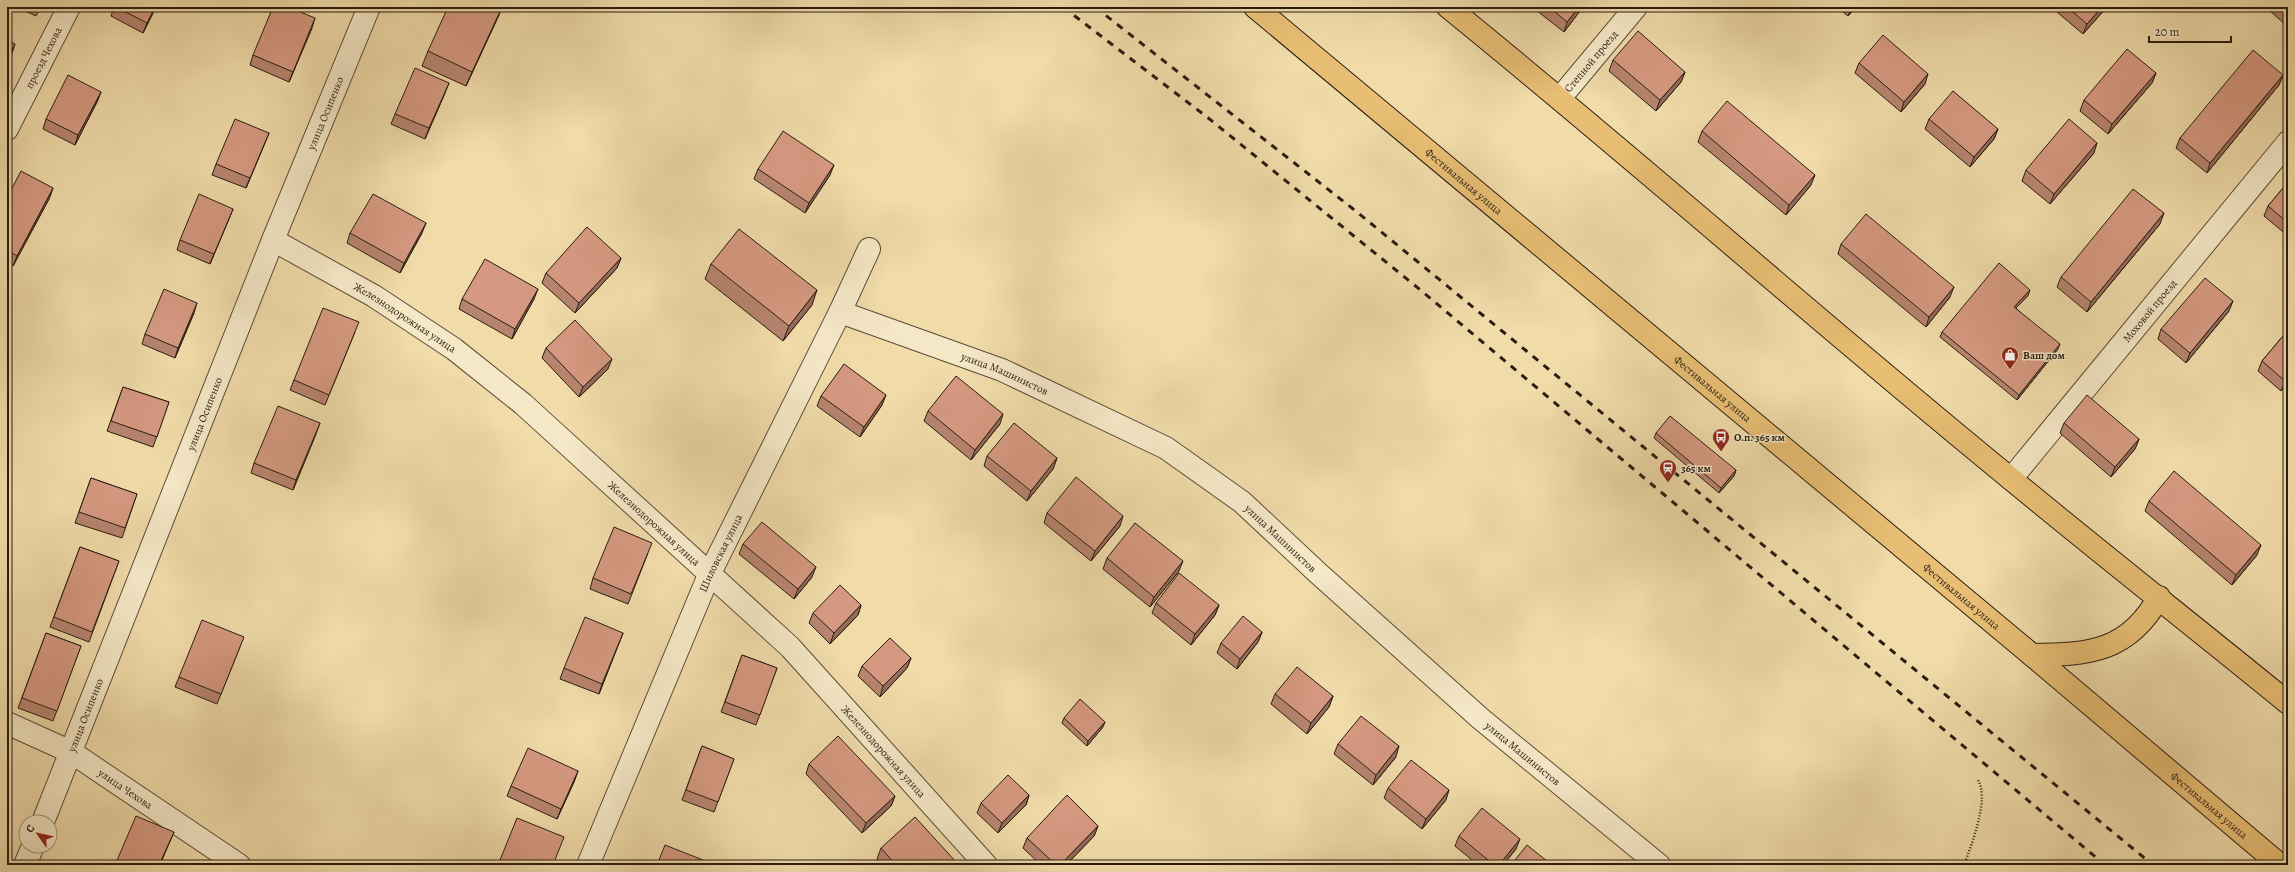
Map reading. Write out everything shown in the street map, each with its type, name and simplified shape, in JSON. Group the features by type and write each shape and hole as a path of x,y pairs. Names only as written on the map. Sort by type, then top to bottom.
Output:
{"main road":[{"name":"Фестивальная улица","path":"1254,7 2032,655 2280,865"},
{"path":"1448,7 1560,98 1774,281 2011,480 2288,703"},
{"path":"2032,655 2069,655 2104,648 2133,632 2148,618 2159,598"}],"street":[{"name":"проезд Чехова","path":"7,129 69,7"},
{"name":"улица Осипенко","path":"46,814 273,240 369,7"},
{"name":"Степной проезд","path":"1560,98 1636,7"},
{"name":"Моховой проезд","path":"2011,480 2288,142"},
{"name":"Железнодорожная улица","path":"273,240 374,296 454,349 523,404 709,575 790,646 986,865"},
{"name":"Шиловская улица","path":"588,865 709,575 840,312 869,249"},
{"name":"улица Машинистов","path":"840,312 1002,370 1166,448 1242,502 1319,574 1492,728 1659,865"},
{"name":"улица Чехова","path":"7,723 71,752 239,865"},
{"path":"25,865 30,854"}],"path":[{"path":"1964,865 1978,821 1981,803 1981,786 1977,778"}],"building":[{"path":"116,7 155,7 147,23"},
{"path":"273,7 288,7 315,18 293,72 253,55"},
{"path":"448,7 502,7 472,72 428,51"},
{"path":"1549,7 1579,7 1567,22"},
{"path":"2067,7 2102,7 2087,24"},
{"path":"2281,7 2288,7 2288,13"},
{"path":"1638,31 1685,72 1660,100 1613,60"},
{"path":"1883,35 1928,74 1904,102 1859,63"},
{"path":"7,39 15,44 7,59"},
{"path":"2127,49 2156,73 2112,124 2084,100"},
{"path":"2253,50 2283,75 2210,163 2180,138"},
{"path":"415,68 449,83 429,128 395,114"},
{"path":"68,75 101,92 78,135 46,119"},
{"path":"1953,91 1998,129 1974,157 1929,119"},
{"path":"1727,101 1815,175 1789,205 1702,131"},
{"path":"235,119 269,133 250,178 216,164"},
{"path":"2069,119 2097,143 2054,194 2026,170"},
{"path":"783,131 834,165 809,203 758,169"},
{"path":"21,171 53,188 17,256 7,250 7,198"},
{"path":"2288,182 2288,223 2268,206"},
{"path":"2133,189 2164,213 2091,302 2061,277"},
{"path":"199,194 233,209 214,254 180,240"},
{"path":"373,194 426,223 404,263 350,233"},
{"path":"1866,214 1954,287 1929,317 1841,244"},
{"path":"587,227 621,258 579,303 546,273"},
{"path":"739,229 817,290 789,326 711,264"},
{"path":"485,259 538,289 515,329 462,299"},
{"path":"1999,263 2030,290 2014,307 2060,344 2019,395 1942,332"},
{"path":"2205,278 2233,301 2190,353 2161,329"},
{"path":"164,289 197,303 178,348 145,334"},
{"path":"323,308 359,322 329,395 294,380"},
{"path":"575,320 612,359 583,387 546,348"},
{"path":"2288,330 2288,377 2285,381 2262,361"},
{"path":"844,364 886,395 864,427 821,396"},
{"path":"956,376 1003,414 975,450 928,411"},
{"path":"123,387 169,402 157,437 111,421"},
{"path":"2087,395 2139,439 2115,467 2064,423"},
{"path":"278,406 320,423 296,480 254,463"},
{"path":"1670,416 1736,470 1721,488 1656,433"},
{"path":"1014,423 1057,458 1031,491 987,456"},
{"path":"2174,471 2261,545 2236,575 2149,501"},
{"path":"1076,477 1123,516 1095,551 1047,513"},
{"path":"91,478 137,494 125,528 79,512"},
{"path":"762,522 816,567 798,589 743,544"},
{"path":"1135,523 1183,561 1154,597 1107,558"},
{"path":"614,527 652,543 631,594 593,578"},
{"path":"80,547 119,561 92,632 54,617"},
{"path":"1179,573 1219,605 1195,634 1156,603"},
{"path":"840,585 861,605 834,633 813,613"},
{"path":"1243,616 1262,632 1240,659 1221,643"},
{"path":"585,617 623,633 602,684 564,668"},
{"path":"202,620 244,637 221,694 179,677"},
{"path":"46,633 81,646 57,711 22,698"},
{"path":"890,638 911,658 883,686 862,666"},
{"path":"742,655 777,668 760,715 725,702"},
{"path":"1297,667 1333,696 1311,723 1275,694"},
{"path":"1080,699 1105,722 1088,741 1064,718"},
{"path":"1361,716 1399,746 1376,775 1338,744"},
{"path":"838,736 895,796 866,823 809,764"},
{"path":"702,746 734,759 718,802 686,790"},
{"path":"528,748 578,771 561,809 511,786"},
{"path":"1411,760 1449,790 1426,819 1388,788"},
{"path":"1008,775 1029,795 1002,823 981,803"},
{"path":"1067,795 1098,826 1060,865 1056,865 1027,838"},
{"path":"1482,808 1520,839 1499,865 1494,865 1459,836"},
{"path":"136,816 174,832 159,865 115,865"},
{"path":"915,817 957,863 955,865 896,865 881,848"},
{"path":"517,818 564,837 553,865 498,865"},
{"path":"665,845 708,862 707,865 657,865"},
{"path":"1527,845 1552,865 1511,865"}],"railway":[{"path":"1063,7 1207,117 1418,288 2105,865"},
{"path":"1095,7 1357,212 2153,865"}],"place":[{"name":"Ваш дом","path":"2010,370"},
{"name":"О.п. 365 км","path":"1721,452"},
{"name":"365 км","path":"1668,483"}]}
